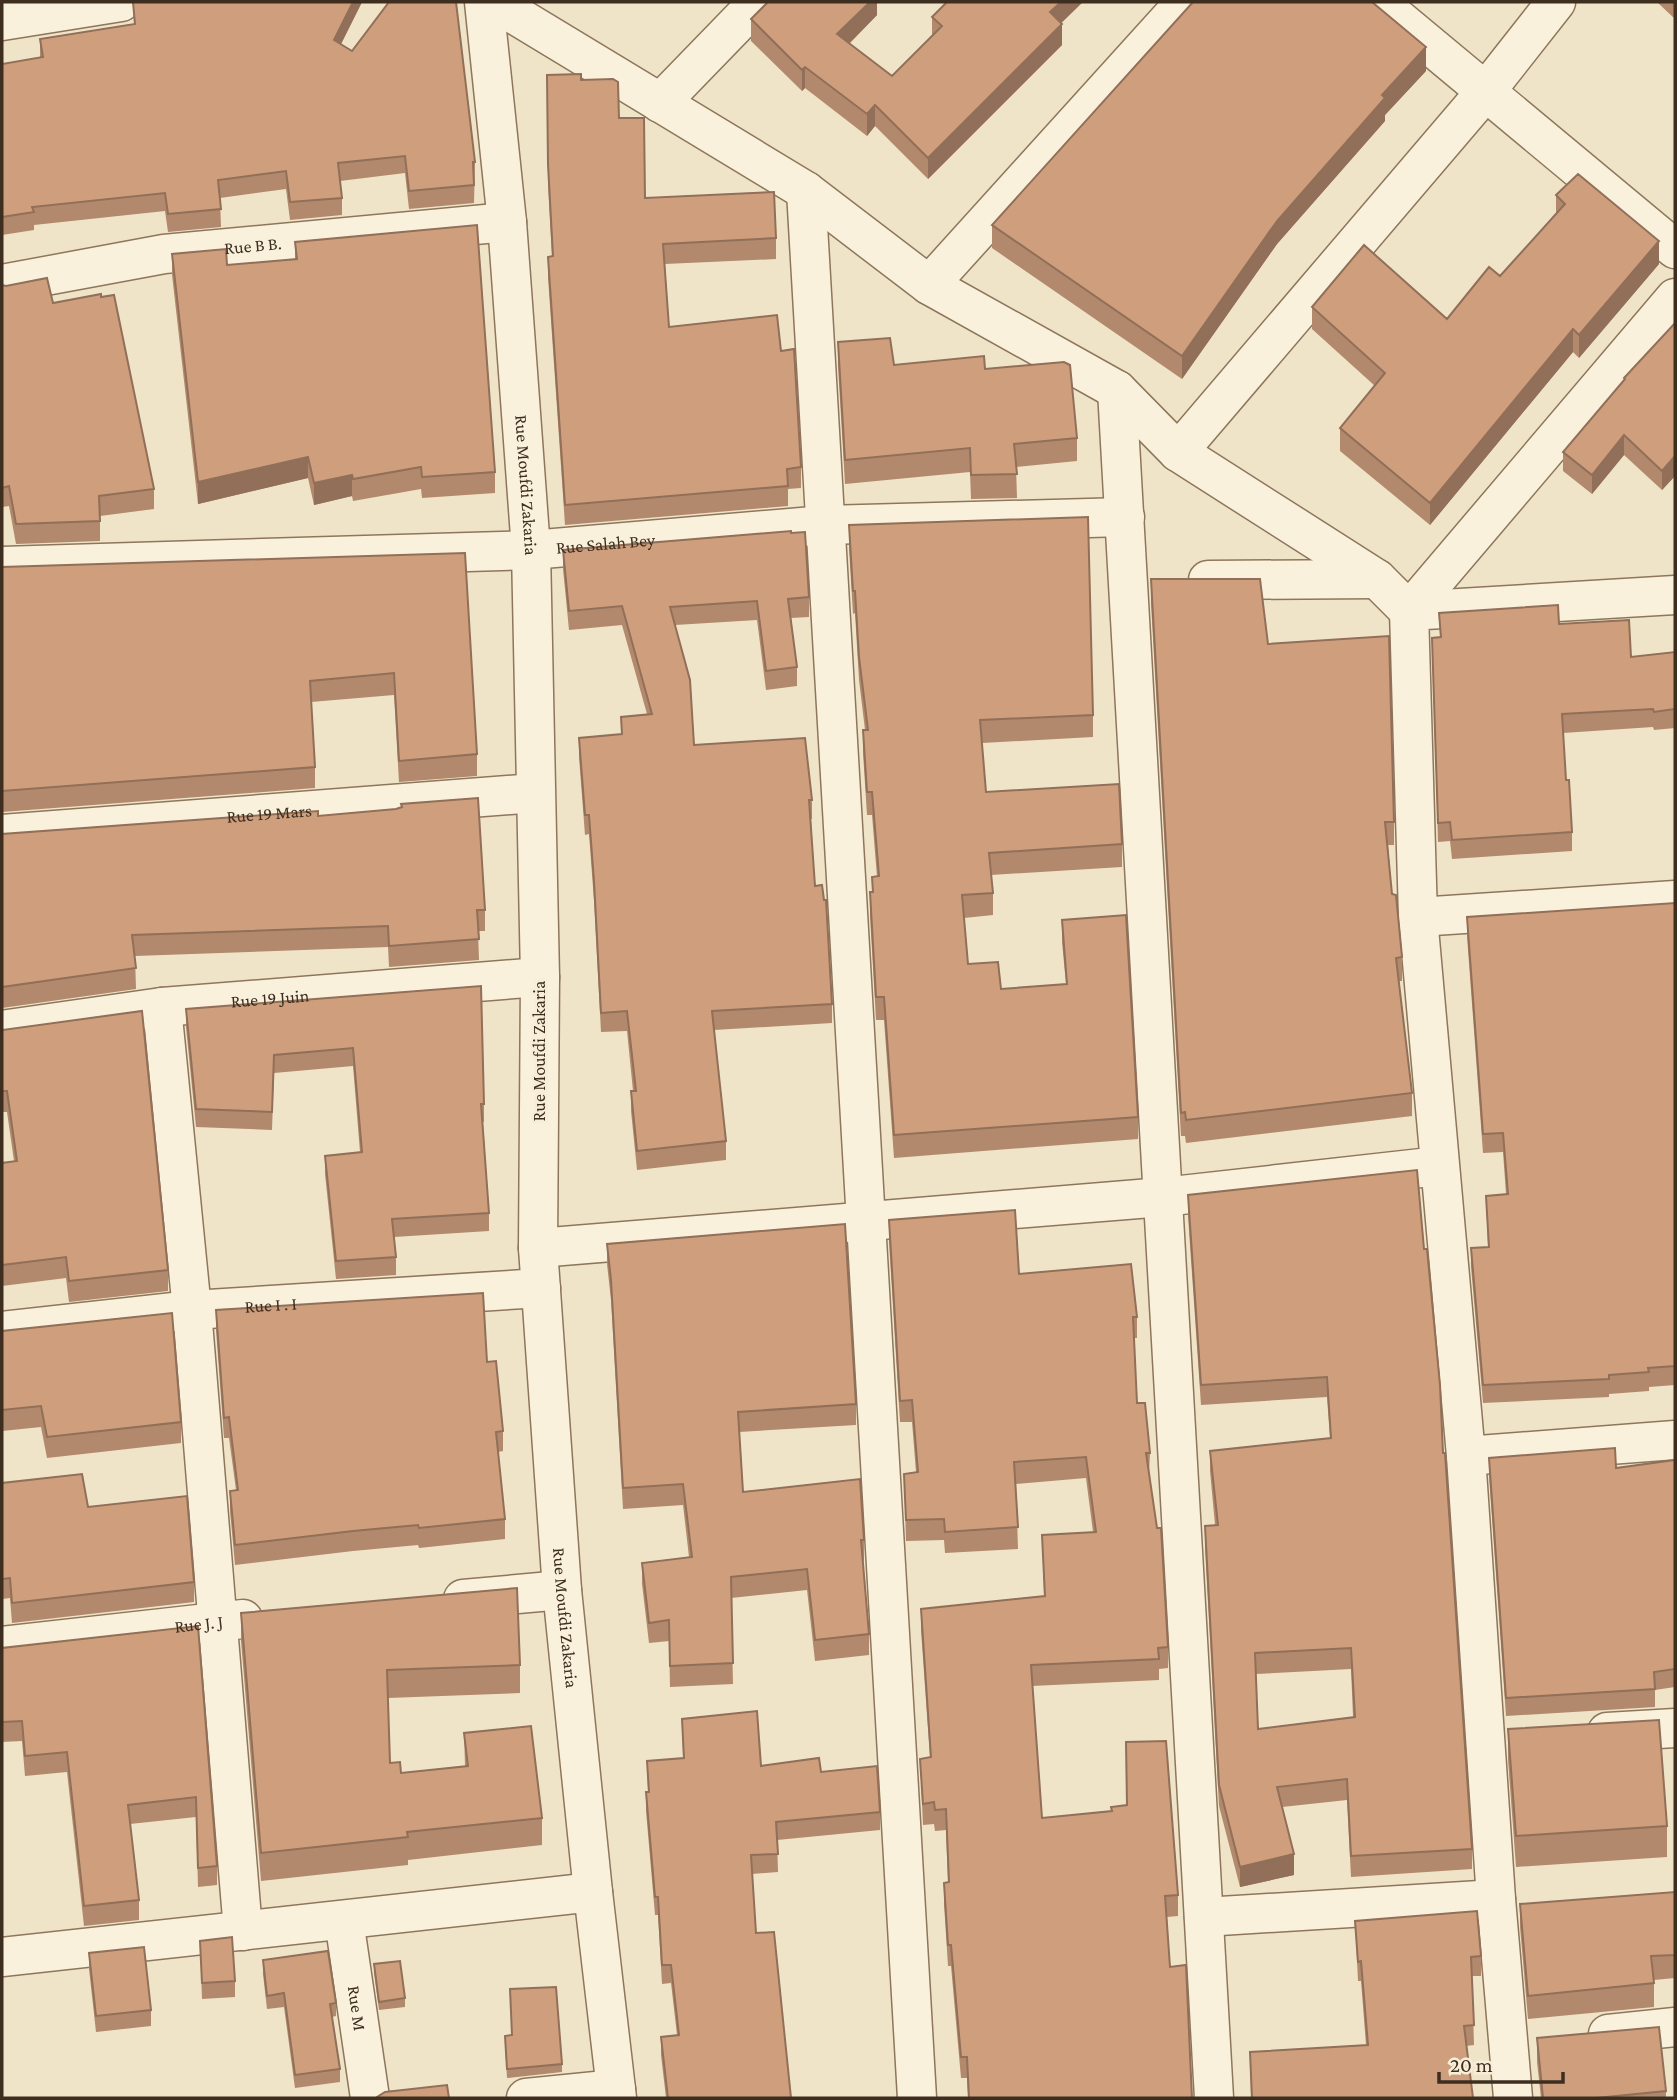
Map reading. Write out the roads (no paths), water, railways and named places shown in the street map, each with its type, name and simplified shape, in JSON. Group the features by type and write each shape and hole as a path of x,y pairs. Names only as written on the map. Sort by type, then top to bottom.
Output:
{"street":[{"path":"2,13 10,2"},
{"path":"2,21 121,2"},
{"name":"Rue Moufdi Zakaria","path":"484,2 507,222 531,550 534,793 540,978 538,1248 562,1590 616,2093"},
{"path":"494,2 806,191 929,285 1117,390 1178,452 1377,579 1409,611 1675,595"},
{"path":"660,103 758,2"},
{"path":"929,285 1185,2"},
{"path":"1378,2 1675,249"},
{"path":"1178,452 1486,91 1556,2"},
{"path":"806,191 917,2098"},
{"name":"Rue B B.","path":"2,284 164,254 507,222"},
{"path":"1513,2098 1523,2042 1496,1899 1500,1738 1466,1456 1418,917 1409,611 1675,298"},
{"path":"1117,390 1125,517 1151,581 1163,1198 1214,2098"},
{"name":"Rue Salah Bey","path":"2,566 531,550 825,525 1125,517"},
{"path":"1151,581 1377,579"},
{"name":"Rue 19 Mars","path":"2,834 534,793"},
{"path":"1418,917 1675,900"},
{"name":"Rue 19 Juin","path":"2,1030 162,1007 540,978"},
{"path":"162,1007 192,1310 243,1931"},
{"path":"538,1248 1163,1198 1439,1166"},
{"name":"Rue I . I","path":"2,1331 192,1310 541,1288"},
{"path":"1466,1456 1675,1440"},
{"path":"425,1602 562,1590"},
{"name":"Rue J. J","path":"2,1647 273,1616"},
{"path":"1567,1734 1675,1728"},
{"path":"2,1956 593,1892"},
{"path":"1204,1917 1496,1899"},
{"name":"Rue M","path":"344,1920 370,2098"},
{"path":"1578,2037 1675,2027"},
{"path":"526,2098 616,2093"}]}
